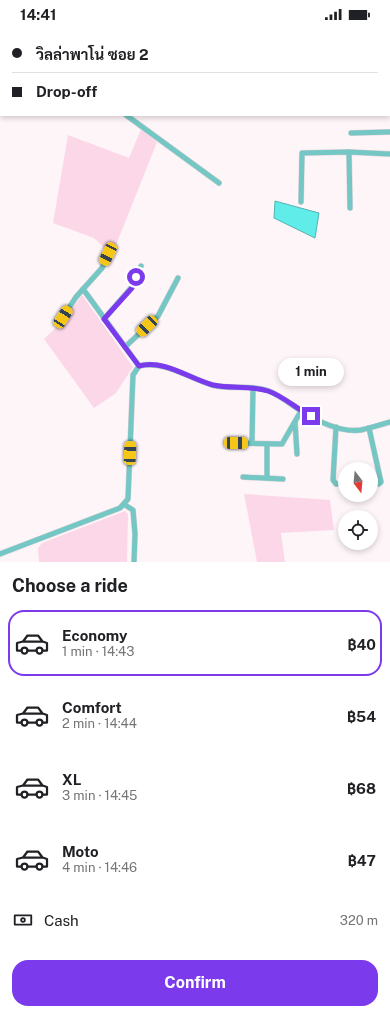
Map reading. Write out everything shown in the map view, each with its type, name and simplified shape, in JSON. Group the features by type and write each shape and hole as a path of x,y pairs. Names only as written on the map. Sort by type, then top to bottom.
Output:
{"street":[{"path":"127,116 219,183"},
{"path":"351,133 390,132"},
{"path":"349,152 350,208"},
{"path":"301,202 301,154 349,152 390,154"},
{"path":"63,317 83,289 102,268 108,254"},
{"path":"104,319 132,288 141,266"},
{"path":"125,347 158,316 178,278"},
{"path":"83,289 139,366"},
{"path":"0,554 120,508 125,504 128,499 133,375 139,366 147,364 164,367 213,385 253,388 269,391 301,411 336,427 348,430 369,428 390,422"},
{"path":"252,443 253,388"},
{"path":"236,443 282,444 301,411"},
{"path":"295,422 297,454"},
{"path":"336,427 333,480 336,484 338,484"},
{"path":"369,428 377,462"},
{"path":"267,444 267,478"},
{"path":"378,468 381,482 378,484"},
{"path":"242,477 283,479"},
{"path":"125,504 133,510 135,534 134,562"}],"shaded area":[{"path":"141,129 157,142 112,255 94,238 53,223 68,135 129,158"},
{"path":"82,295 133,367 116,393 94,408 44,339 64,320"},
{"path":"244,494 330,500 334,530 281,533 285,562 257,562"},
{"path":"125,511 128,514 127,562 39,562 38,548 42,543"}],"water":[{"path":"275,201 319,213 315,238 274,218"}],"route":[{"path":"136,277 132,288 104,319 139,366 147,364 164,367 213,385 253,388 269,391 311,416"}]}
